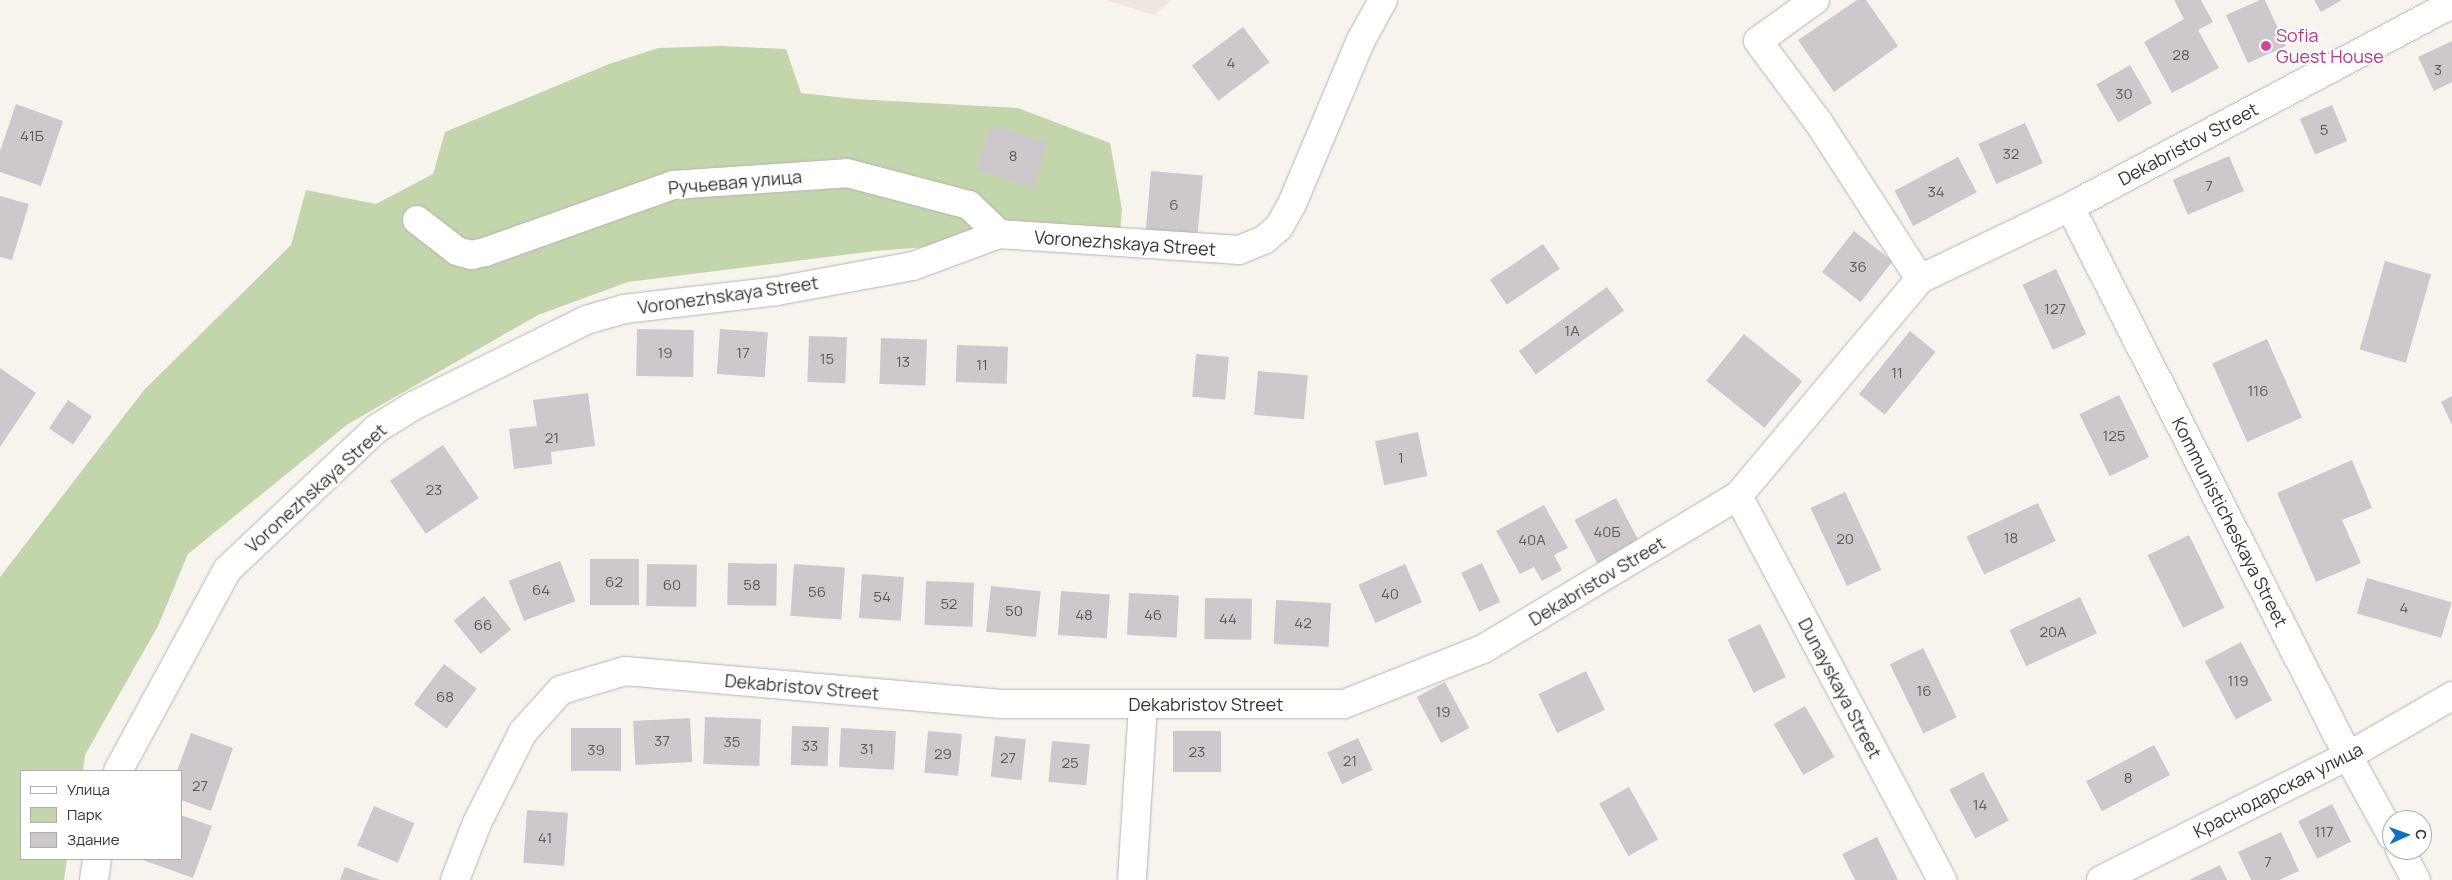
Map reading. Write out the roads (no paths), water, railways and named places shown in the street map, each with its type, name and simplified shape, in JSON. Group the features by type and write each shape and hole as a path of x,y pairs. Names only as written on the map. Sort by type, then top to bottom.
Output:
{"street":[{"name":"Voronezhskaya Street","path":"119,770 227,570 376,429 413,406 586,320 624,309 777,291 913,266 999,234 1239,250 1264,240 1279,226 1292,204 1360,42 1383,0"},
{"path":"1815,0 1758,41 1819,123 1920,279"},
{"name":"Dekabristov Street","path":"455,880 476,823 523,732 561,690 625,671 999,704 1344,704 1483,649 1738,496 1920,279 2070,207 2452,4"},
{"name":"Ручьевая улица","path":"417,220 457,251 471,255 486,252 672,185 847,173 969,205 999,234"},
{"name":"Kommunisticheskaya Street","path":"2070,207 2348,756 2382,818"},
{"name":"Dunayskaya Street","path":"1738,496 1942,880"},
{"name":"Краснодарская улица","path":"2101,880 2348,756 2452,696"},
{"path":"1132,880 1143,704"},
{"path":"94,880 97,860"},
{"path":"2405,860 2416,880"}],"place":[{"name":"Sofia Guest House","path":"2266,46"}]}
